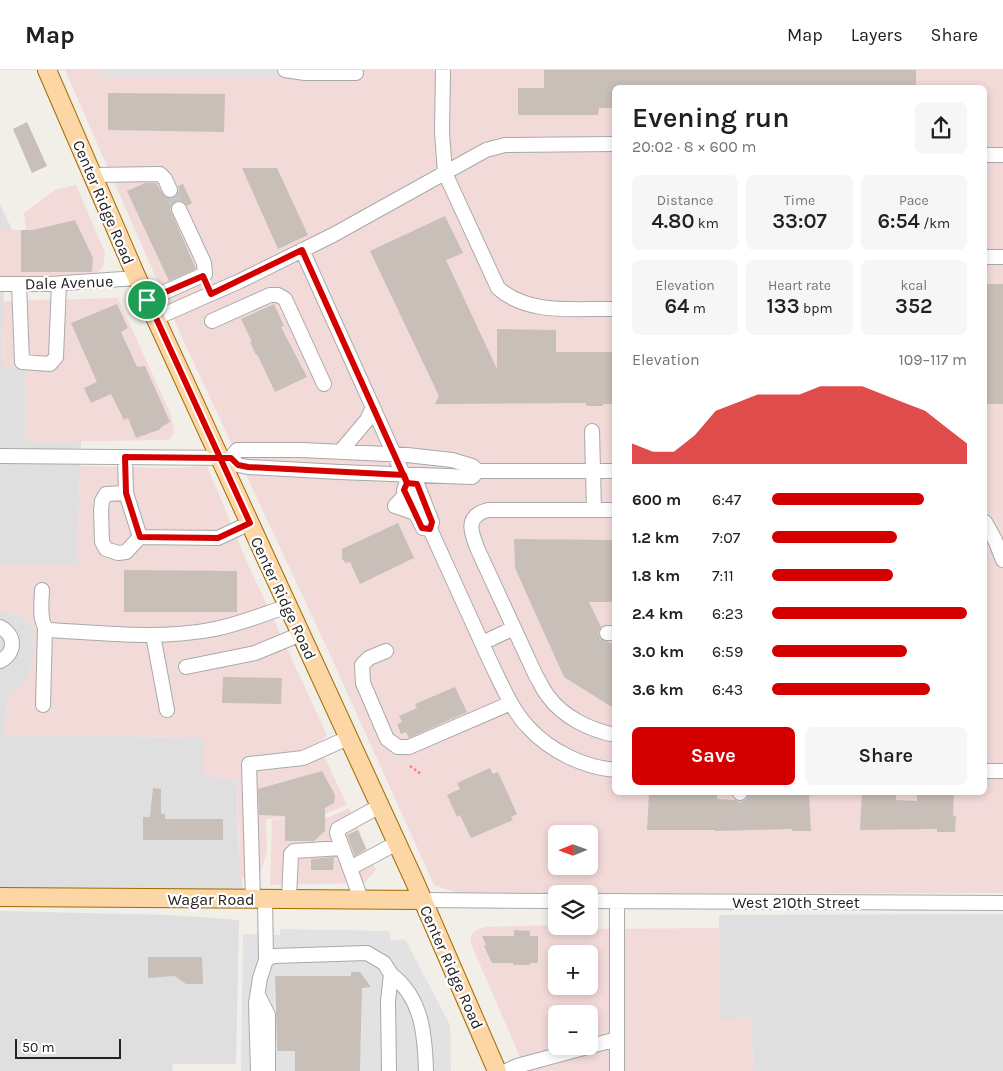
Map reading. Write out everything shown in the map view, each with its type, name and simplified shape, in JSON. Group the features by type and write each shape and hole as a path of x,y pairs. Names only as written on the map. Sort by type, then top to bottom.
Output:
{"main road":[{"name":"Center Ridge Road","path":"47,70 147,300 226,458 250,523 423,900 497,1071"},
{"name":"Wagar Road","path":"0,897 423,900"}],"street":[{"path":"285,70 305,73 356,73"},
{"path":"443,70 442,132 445,173 494,281 506,295 526,304 547,308 612,309"},
{"path":"156,318 211,294 343,230 486,150 505,145 612,144"},
{"path":"987,155 1003,154"},
{"path":"93,174 160,174 165,179 170,190"},
{"path":"147,300 203,276 206,270 179,209"},
{"path":"302,250 394,454 415,513 422,528 430,529"},
{"path":"987,257 1003,257"},
{"path":"203,276 211,294"},
{"name":"Dale Avenue","path":"0,284 59,284 137,278"},
{"path":"19,284 22,362 50,364 56,357 59,284"},
{"path":"212,321 270,295 278,295 285,299 324,384"},
{"path":"340,452 367,420 373,407"},
{"path":"592,431 594,510"},
{"path":"226,458 237,450 340,452 394,454 452,460 472,466 478,471 612,471"},
{"path":"0,456 226,458 238,465 248,467 417,484 432,522 430,529 482,643 511,702 527,727 557,749 584,764 600,769 612,770"},
{"path":"125,457 126,493 140,537"},
{"path":"406,484 472,477 478,471"},
{"path":"126,493 106,494 102,501 102,542 106,549 118,553 126,552 140,537 218,538 250,523"},
{"path":"612,510 488,510 474,517 471,525 472,536 543,689 560,710 572,718 590,727 612,734"},
{"path":"987,526 1003,560"},
{"path":"42,590 42,622 45,628 43,705"},
{"path":"45,628 48,630 153,635 215,629 288,606"},
{"path":"0,627 8,633 12,640 8,656 0,661"},
{"path":"482,643 514,628"},
{"path":"186,667 255,653 301,634"},
{"path":"153,635 167,710"},
{"path":"386,651 370,658 362,665 363,683 387,739 398,747 409,747 511,702"},
{"path":"258,1071 258,994 260,978 266,960 259,899 249,764 303,758 348,738"},
{"path":"987,771 1003,771"},
{"path":"361,900 337,833 338,829 380,806"},
{"path":"350,868 397,843"},
{"path":"289,899 291,854 294,851 342,848"},
{"path":"423,900 548,901"},
{"name":"West 210th Street","path":"598,901 1003,903"},
{"path":"617,901 617,1071"},
{"path":"266,960 273,956 367,953 384,963 391,974 408,989 417,1007 423,1030 426,1071"},
{"path":"389,1071 388,1000 391,974"},
{"path":"258,994 268,1015 268,1071"},
{"path":"506,1071 533,1066 617,1040"}],"path":[{"path":"410,766 421,774"}],"shaded area":[{"path":"65,70 1003,70 1003,893 598,894 598,885 548,885 548,894 465,894 434,885 327,648 184,342"},
{"path":"99,70 290,70 290,77 99,77"},
{"path":"76,185 105,253 103,267 91,278 0,278 0,230 26,230 24,213 55,190"},
{"path":"0,204 12,230 0,230"},
{"path":"0,278 4,278 2,366 25,369 25,442 81,441 77,565 0,565"},
{"path":"118,298 171,415 174,433 169,440 25,442 25,369 2,366 3,301"},
{"path":"80,466 174,468 207,466 247,562 327,735 318,743 347,805 309,818 329,817 349,808 376,870 364,883 270,885 272,820 291,818 266,819 267,851 260,875 240,879 237,780 203,775 203,739 201,737 4,735 8,698 26,681 34,654 33,629 22,615 0,612 0,565 77,565"},
{"path":"0,612 22,615 33,629 34,654 26,681 8,698 4,735 201,737 203,739 203,775 237,780 238,841 243,890 0,889"},
{"path":"0,911 170,915 239,920 236,1064 172,1064 173,1071 0,1071"},
{"path":"1003,914 1003,1071 753,1071 751,1018 719,1020 719,915"},
{"path":"548,925 548,935 598,935 598,929 720,928 719,1020 751,1018 753,1071 526,1071 471,944 471,935 477,930 486,927"},
{"path":"280,929 389,931 391,941 405,939 450,1025 451,1071 241,1071 243,934 280,935","holes":["351,972 359,972 366,981 362,988 361,1051 274,1051 275,976 351,976"]}],"building":[{"path":"544,70 916,70 916,85 612,85 612,108 599,108 598,115 518,115 518,88 544,88"},
{"path":"108,93 225,94 224,132 108,130"},
{"path":"27,122 47,166 32,173 13,129"},
{"path":"242,168 277,168 308,235 278,249"},
{"path":"145,183 156,183 165,197 170,199 177,195 179,191 178,186 183,184 192,203 187,206 184,202 176,201 170,209 196,269 169,281 127,191"},
{"path":"445,216 463,253 446,260 497,369 497,329 556,330 556,352 612,352 612,404 586,406 586,403 435,404 439,396 370,251"},
{"path":"75,220 93,258 92,272 21,272 21,230 33,230"},
{"path":"987,284 1003,284 1003,404 987,404"},
{"path":"117,304 128,328 121,332 137,367 145,366 170,422 161,429 136,438 128,418 124,420 111,394 91,403 84,388 97,382 71,323"},
{"path":"274,304 284,326 281,327 307,377 275,392 256,355 241,319"},
{"path":"398,523 414,558 360,584 350,562 346,563 342,559 342,549"},
{"path":"514,539 612,540 612,602 589,602 601,627 598,633 600,638 612,644 612,707 564,677 515,568"},
{"path":"124,570 237,571 237,612 124,612"},
{"path":"223,677 282,678 281,704 222,703"},
{"path":"455,687 467,712 409,738 406,732 401,734 397,724 402,722 399,716 417,708 415,704"},
{"path":"490,768 493,774 498,772 517,814 511,817 513,820 471,838 460,815 457,817 447,795 460,789 457,783"},
{"path":"322,771 335,795 334,803 325,808 325,831 314,841 285,841 285,816 259,815 258,789"},
{"path":"153,788 161,789 161,814 165,814 165,819 223,819 223,840 143,840 143,817 150,817"},
{"path":"649,795 717,795 717,799 740,802 746,800 748,795 809,795 811,831 792,831 792,829 647,830"},
{"path":"862,795 896,795 896,800 917,801 917,795 954,795 953,816 956,816 955,832 937,832 937,829 860,830"},
{"path":"358,830 366,849 355,856 347,835"},
{"path":"334,857 333,870 311,870 311,859"},
{"path":"514,930 530,931 530,936 538,936 538,963 513,965 513,963 493,963 491,961 484,946 486,945 482,936 514,936"},
{"path":"148,957 202,957 203,984 186,984 175,976 148,978"},
{"path":"351,972 360,972 371,987 362,988 360,1071 295,1071 295,1051 277,1051 275,976 351,976"}],"tunnel":[{"path":"170,190 179,209"}],"route":[{"path":"147,300 156,318 220,458 250,523 218,538 140,537 126,493 125,457 220,458 231,458 238,465 248,467 404,475 407,483 404,490 422,528 430,529 432,522 417,484 407,483 404,475 302,250 211,294 203,276 147,300"}]}
